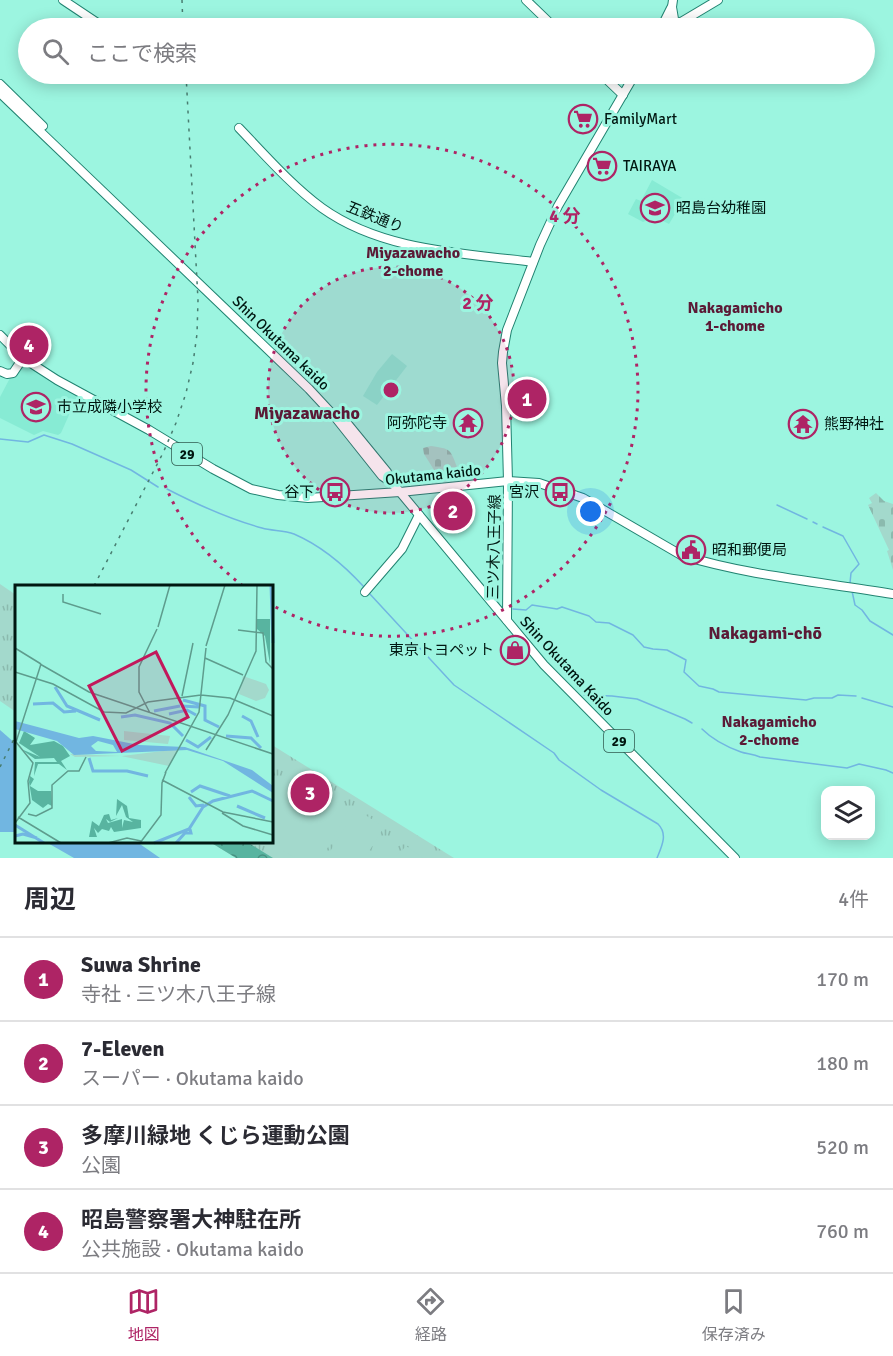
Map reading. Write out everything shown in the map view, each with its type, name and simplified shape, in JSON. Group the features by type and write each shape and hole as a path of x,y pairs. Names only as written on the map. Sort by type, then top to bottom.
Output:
{"main road":[{"path":"63,0 90,18"},
{"path":"526,0 545,18"},
{"path":"688,18 717,0"},
{"path":"666,18 673,4"},
{"name":"Shin Okutama kaido","path":"0,84 324,396 387,472 391,482"},
{"path":"611,84 623,95"},
{"name":"三ツ木八王子線","path":"507,620 507,406 502,352 510,320 558,206 629,84"},
{"name":"Shin Okutama kaido","path":"0,93 309,388 382,476 391,482"},
{"name":"五鉄通り","path":"239,128 302,192 325,210 358,228 413,246 533,262"},
{"name":"Okutama kaido","path":"0,335 23,358 57,380 251,489 304,498 400,492 508,481 538,483 583,498 681,555 741,570 893,594"},
{"path":"0,370 7,374 13,373 23,358"},
{"name":"Shin Okutama Kaido","path":"391,482 544,664 735,858"},
{"path":"367,590 402,549 419,514"}],"shaded area":[{"name":"昭島台幼稚園","path":"652,180 684,199 669,224 655,217 643,222 628,214 636,199 641,201"},
{"path":"392,354 407,366 377,405 363,396 377,372"},
{"name":"市立成隣小学校","path":"24,363 50,382 77,397 58,435 43,431 34,435 0,418 0,397 10,378 15,378"},
{"path":"0,730 15,743 15,832 0,832"},
{"path":"48,843 138,843 160,858 74,858"}],"green space":[{"path":"431,446 446,449 451,453 457,467 455,471 436,473 424,454 423,448"},
{"path":"876,493 884,501 893,504 893,570 887,551 889,550 868,505 872,503 869,498"},
{"path":"0,584 15,594 15,711 0,701"},
{"path":"273,746 454,858 236,858 212,843 273,843"},
{"path":"286,773 349,809 322,858 296,858 269,843 273,843 273,797"},
{"path":"356,809 384,827 365,858 326,858"},
{"path":"212,843 249,843 273,858 236,858"},
{"path":"406,846 423,858 395,858"}],"waterway":[{"path":"0,439 28,442 44,435 72,444 131,470 158,487"},
{"path":"167,489 238,520 266,529 290,533 304,539 332,557 364,587"},
{"path":"777,505 807,519"},
{"path":"813,522 817,524"},
{"path":"823,527 843,536 859,564 851,573 850,583"},
{"path":"852,591 855,605 870,621 893,635"},
{"path":"369,593 454,685 554,753 559,760 601,790 658,824 663,836 657,858"},
{"path":"513,609 526,610 532,605 557,609 562,607 589,616 596,622 609,623 633,635 644,647 667,650 686,660 684,672 699,686 719,692 806,700 832,698 838,695 856,696"},
{"path":"584,695 637,699 692,723"},
{"path":"862,698 893,707"},
{"path":"702,729 730,748 760,757 847,768 859,764 893,773"}],"railway":[{"path":"182,0 183,18"},
{"path":"95,585 163,453 176,423 193,363 198,300 187,84"},
{"path":"0,767 15,737"}],"place":[{"name":"FamilyMart","path":"583,119"},
{"name":"TAIRAYA","path":"602,166"},
{"name":"昭島台幼稚園","path":"655,208"},
{"name":"昭島警察署大神駐在所","path":"29,345"},
{"name":"Suwa Shrine","path":"527,399"},
{"name":"市立成隣小学校","path":"36,407"},
{"name":"阿弥陀寺","path":"468,423"},
{"name":"熊野神社","path":"803,424"},
{"name":"谷下","path":"335,492"},
{"name":"宮沢","path":"560,492"},
{"name":"7-Eleven","path":"453,511"},
{"name":"昭和郵便局","path":"691,550"},
{"name":"東京トヨペット","path":"515,650"},
{"name":"多摩川緑地 くじら運動公園","path":"310,793"}],"district":[{"name":"Miyazawacho 2-chome","path":"413,261"},
{"name":"Nakagamicho 1-chome","path":"735,316"},
{"name":"Miyazawacho","path":"307,413"},
{"name":"Nakagami-chō","path":"765,633"},
{"name":"Nakagamicho 2-chome","path":"769,730"}]}
